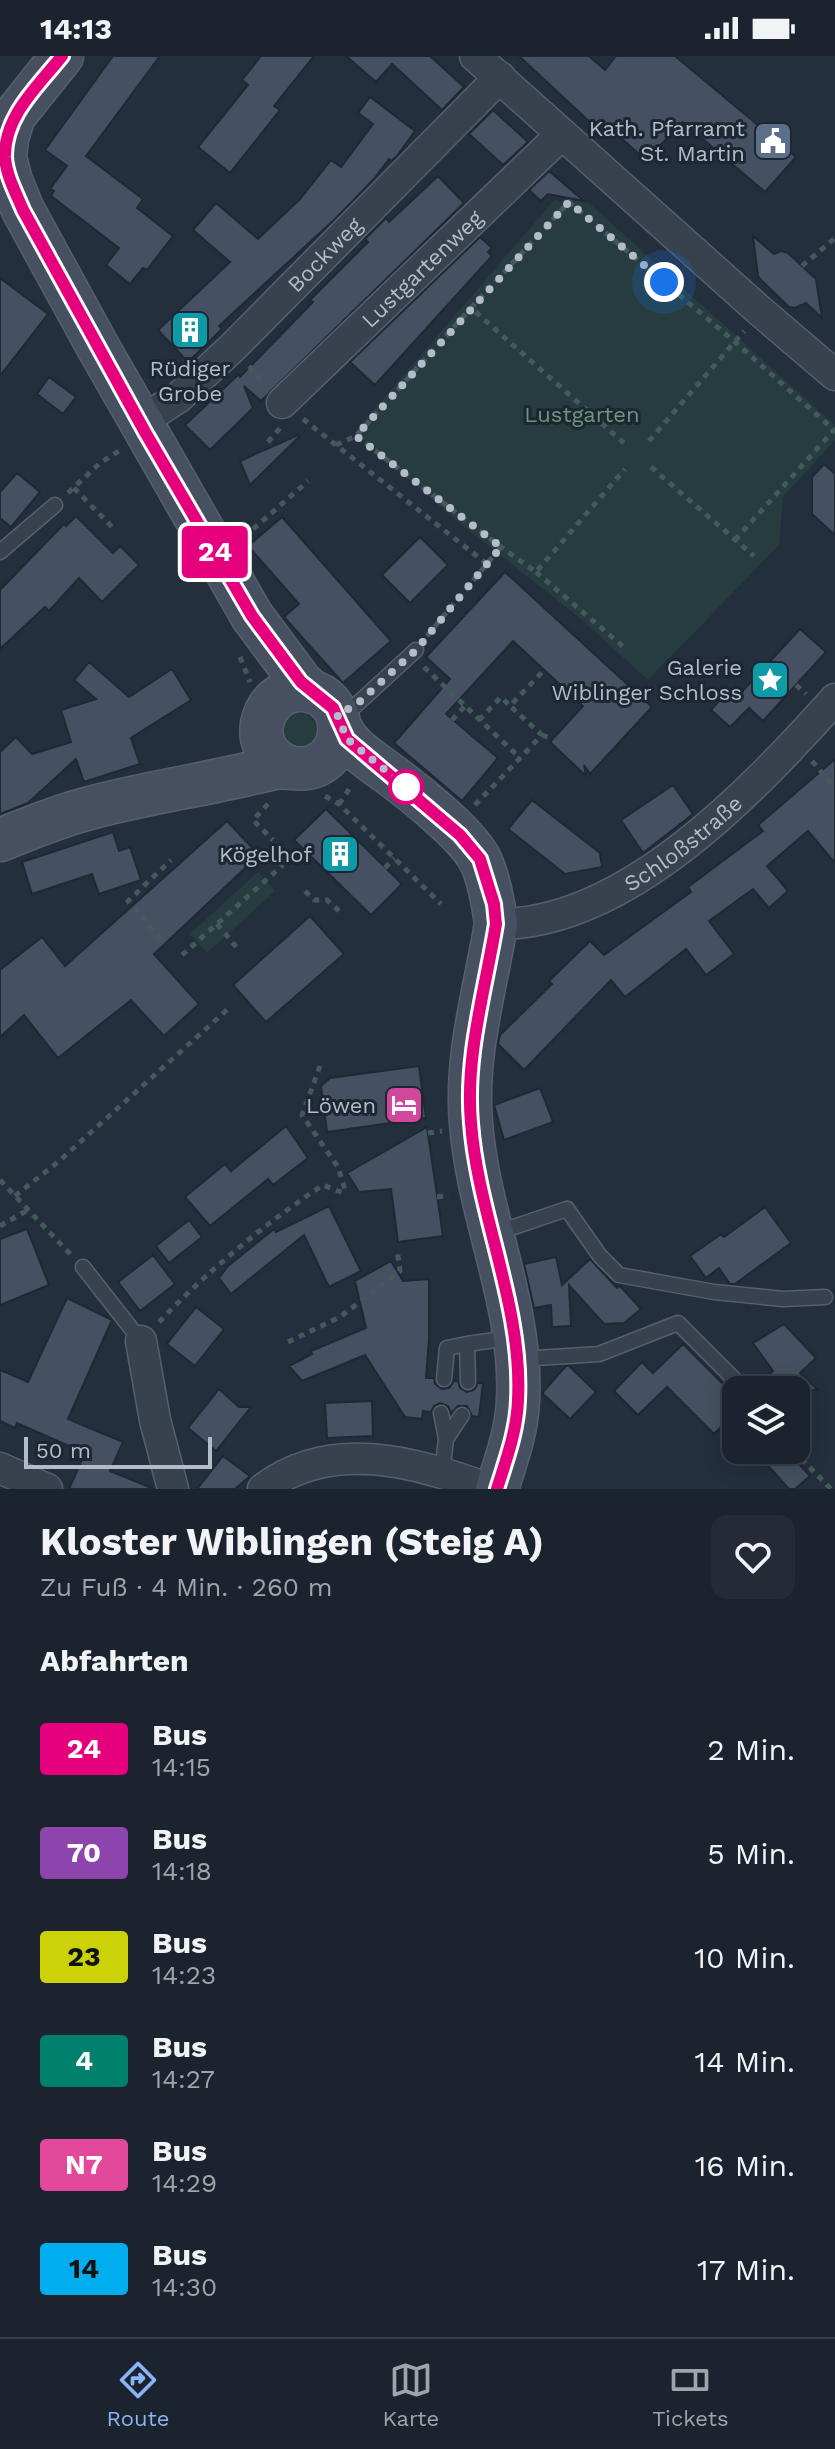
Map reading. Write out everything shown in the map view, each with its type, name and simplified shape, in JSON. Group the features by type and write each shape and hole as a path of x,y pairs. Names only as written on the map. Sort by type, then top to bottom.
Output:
{"main road":[{"path":"62,56 14,116 7,138 3,159 23,210 252,616 301,682 330,711 356,748 453,829 480,859 492,906 468,1078 471,1127 516,1348 518,1400 513,1438 497,1489"},
{"path":"252,616 270,690 263,741 268,753 291,779"},
{"path":"176,790 200,779 230,759 264,720 275,700 299,690 330,711 339,740 334,752 325,761 291,779"},
{"path":"0,840 85,809 176,790 291,779 330,767 380,799 456,866 492,906"}],"street":[{"path":"475,56 835,375"},
{"name":"Bockweg","path":"143,427 233,347 500,77"},
{"name":"Lustgartenweg","path":"282,403 562,134"},
{"name":"Schloßstraße","path":"492,906 522,925 558,916 622,889 656,867 740,798 835,699"},
{"path":"141,1341 155,1420 173,1489"},
{"path":"263,1489 272,1482 316,1464 356,1457 391,1460 489,1489"},
{"path":"0,1468 47,1489"}],"lane":[{"path":"0,552 55,505"},
{"path":"330,711 355,706 416,650"},
{"path":"492,1234 567,1209 600,1256 619,1275 714,1292 783,1299 825,1297"},
{"path":"83,1267 141,1341"},
{"path":"444,1379 447,1348 467,1344 599,1354 678,1323 731,1376"},
{"path":"467,1344 468,1382"},
{"path":"441,1413 446,1439 442,1473"},
{"path":"446,1439 462,1415"}],"path":[{"path":"336,445 356,436 569,202 834,430 735,540"},
{"path":"802,266 835,238"},
{"path":"471,308 624,443"},
{"path":"649,441 735,342"},
{"path":"233,347 282,403 487,564"},
{"path":"55,505 143,427"},
{"path":"356,436 536,572 626,649"},
{"path":"651,467 754,556"},
{"path":"536,572 625,469"},
{"path":"240,540 308,481"},
{"path":"74,488 113,528"},
{"path":"501,547 416,650 423,656 418,662 520,758"},
{"path":"510,706 544,670"},
{"path":"796,685 804,692"},
{"path":"479,720 501,697 542,735 553,739"},
{"path":"452,720 465,706"},
{"path":"453,829 542,735"},
{"path":"796,741 835,788"},
{"path":"273,840 253,820 291,779"},
{"path":"354,781 339,804 441,904"},
{"path":"385,868 394,858"},
{"path":"161,939 128,901 171,860"},
{"path":"182,955 283,865"},
{"path":"305,891 314,900 327,900 339,911"},
{"path":"217,924 238,949"},
{"path":"15,1196 58,1162 229,1008"},
{"path":"141,1341 203,1277 281,1213 323,1185 346,1194 338,1167 302,1115 320,1066"},
{"path":"0,1180 26,1211 83,1267"},
{"path":"437,1197 452,1194"},
{"path":"0,1226 26,1211"},
{"path":"288,1342 340,1317 400,1271 397,1249"},
{"path":"807,1464 831,1489"}],"green space":[{"name":"Lustgarten","path":"567,196 581,196 835,425 835,440 783,497 779,545 648,680 581,619 461,524 354,433 555,199 562,203"},
{"path":"299,713 311,719 317,731 311,743 299,749 287,743 281,731 287,719"},
{"path":"258,872 275,891 207,953 190,934"}],"building":[{"path":"113,56 160,56 86,156 143,199 137,208 173,236 147,270 143,268 130,284 106,265 119,248 51,196 54,191 50,189 67,166 45,150"},
{"path":"261,56 314,56 274,106 280,110 230,173 198,147 248,85 242,80"},
{"path":"346,56 430,56 464,87 442,110 392,64 376,82"},
{"path":"519,56 589,56 605,70 616,56 675,56 796,157 765,192 683,122 646,160 614,132 608,139"},
{"path":"370,97 415,131 397,156 391,161 389,159 335,219 219,326 222,329 188,362 158,330 230,262 193,230 216,203 258,239 300,199 331,160 341,167 373,124 358,113"},
{"path":"493,110 528,142 503,165 469,134"},
{"path":"549,171 584,201 548,194 541,201 529,190"},
{"path":"438,176 464,203 261,401 244,386 253,408 210,450 185,425 239,374 240,377 313,302 310,300 368,242 365,239 386,218 389,222"},
{"path":"753,236 774,254 781,251 788,253 816,279 822,318 806,303 789,307 762,281 758,276"},
{"path":"480,237 492,248 488,252 492,256 375,385 350,362"},
{"path":"0,278 48,314 0,376"},
{"path":"49,377 76,397 63,414 37,394"},
{"path":"299,437 250,485 240,461"},
{"path":"824,464 835,474 835,535 812,514 812,477"},
{"path":"17,473 40,492 11,527 0,518 0,492"},
{"path":"76,516 113,553 120,546 139,565 102,602 79,578 49,611 45,607 0,649 0,590 64,524 66,526"},
{"path":"282,517 391,641 343,683 284,617 299,604 248,546"},
{"path":"420,537 448,565 410,603 382,575"},
{"path":"505,572 652,707 590,774 584,765 586,776 550,742 583,706 513,641 446,714 498,758 462,801 394,743 450,679 426,657"},
{"path":"800,629 826,652 763,721 749,708 730,727 711,710 729,690 737,697"},
{"path":"89,662 129,697 172,669 191,700 131,738 140,764 84,782 76,759 28,803 0,814 0,752 16,737 32,754 71,742 61,710 96,699 74,680"},
{"path":"835,759 835,863 808,831 767,866 788,891 769,908 753,889 709,921 734,954 706,975 686,949 625,997 611,980 524,1070 498,1044 500,1035 590,941 604,955 691,892 688,887 763,831 758,825"},
{"path":"673,785 693,814 643,853 621,820"},
{"path":"532,800 600,853 602,867 565,874 508,829"},
{"name":"Kögelhof","path":"326,809 402,884 371,915 294,840"},
{"path":"227,821 259,855 154,954 199,1004 164,1036 131,1000 58,1058 24,1015 0,1037 0,970 42,937 65,966"},
{"path":"113,832 119,851 130,847 141,880 99,894 92,874 32,894 22,862"},
{"path":"310,916 344,954 266,1022 233,985"},
{"path":"419,1066 426,1118 327,1132 321,1086 330,1078"},
{"path":"540,1088 553,1122 504,1140 494,1105"},
{"path":"286,1126 308,1158 273,1185 268,1179 210,1226 185,1197 225,1164 231,1171"},
{"path":"427,1127 443,1236 398,1242 391,1189 359,1192 347,1173"},
{"path":"329,1206 361,1271 329,1287 304,1235 231,1294 219,1278 228,1266 274,1229 276,1232"},
{"path":"765,1207 791,1243 735,1284 730,1284 719,1268 706,1278 690,1256 721,1234 724,1237"},
{"path":"189,1220 202,1237 169,1263 156,1246"},
{"path":"27,1229 49,1285 0,1305 0,1239"},
{"path":"153,1255 175,1284 140,1311 118,1282"},
{"path":"556,1257 562,1285 590,1259 641,1309 624,1323 604,1324 569,1285 571,1326 552,1327 551,1305 534,1308 524,1264"},
{"path":"391,1261 403,1281 429,1279 426,1378 434,1378 435,1384 442,1389 458,1381 460,1388 467,1392 474,1390 478,1383 483,1383 479,1417 472,1416 467,1406 458,1406 451,1413 448,1406 440,1403 431,1412 423,1411 422,1419 405,1417 365,1355 302,1381 289,1366 312,1354 311,1351 366,1328 355,1281"},
{"path":"67,1298 112,1320 68,1419 123,1442 110,1471 154,1489 69,1489 85,1453 17,1423 15,1428 0,1421 0,1370 28,1382"},
{"path":"196,1307 224,1329 195,1366 167,1344"},
{"path":"784,1324 816,1358 800,1373 803,1376 768,1376 773,1371 753,1343"},
{"path":"683,1344 722,1383 722,1426 714,1434 667,1387 638,1415 614,1391 642,1362 653,1373"},
{"path":"566,1366 596,1392 570,1419 542,1393"},
{"path":"219,1389 239,1407 251,1407 216,1451 188,1428"},
{"path":"372,1401 373,1436 327,1438 325,1403"},
{"path":"223,1456 250,1476 235,1489 197,1489"},
{"path":"767,1464 799,1464 810,1476 795,1489 789,1489"}],"bus line":[{"name":"24","path":"62,56 14,116 7,138 5,158 23,210 145,432 252,616 301,682 333,708 347,739 460,835 480,859 494,904 496,924 468,1078 471,1127 481,1189 517,1359 518,1400 513,1438 497,1489"}],"place":[{"name":"Kath. Pfarramt St. Martin","path":"773,141"},
{"name":"Rüdiger Grobe","path":"190,330"},
{"name":"Galerie Wiblinger Schloss","path":"770,680"},
{"name":"Kögelhof","path":"340,854"},
{"name":"Löwen","path":"404,1105"}],"route":[{"path":"406,787 347,739 337,714 355,706 416,650 501,547 356,436 569,202 664,282"}]}
